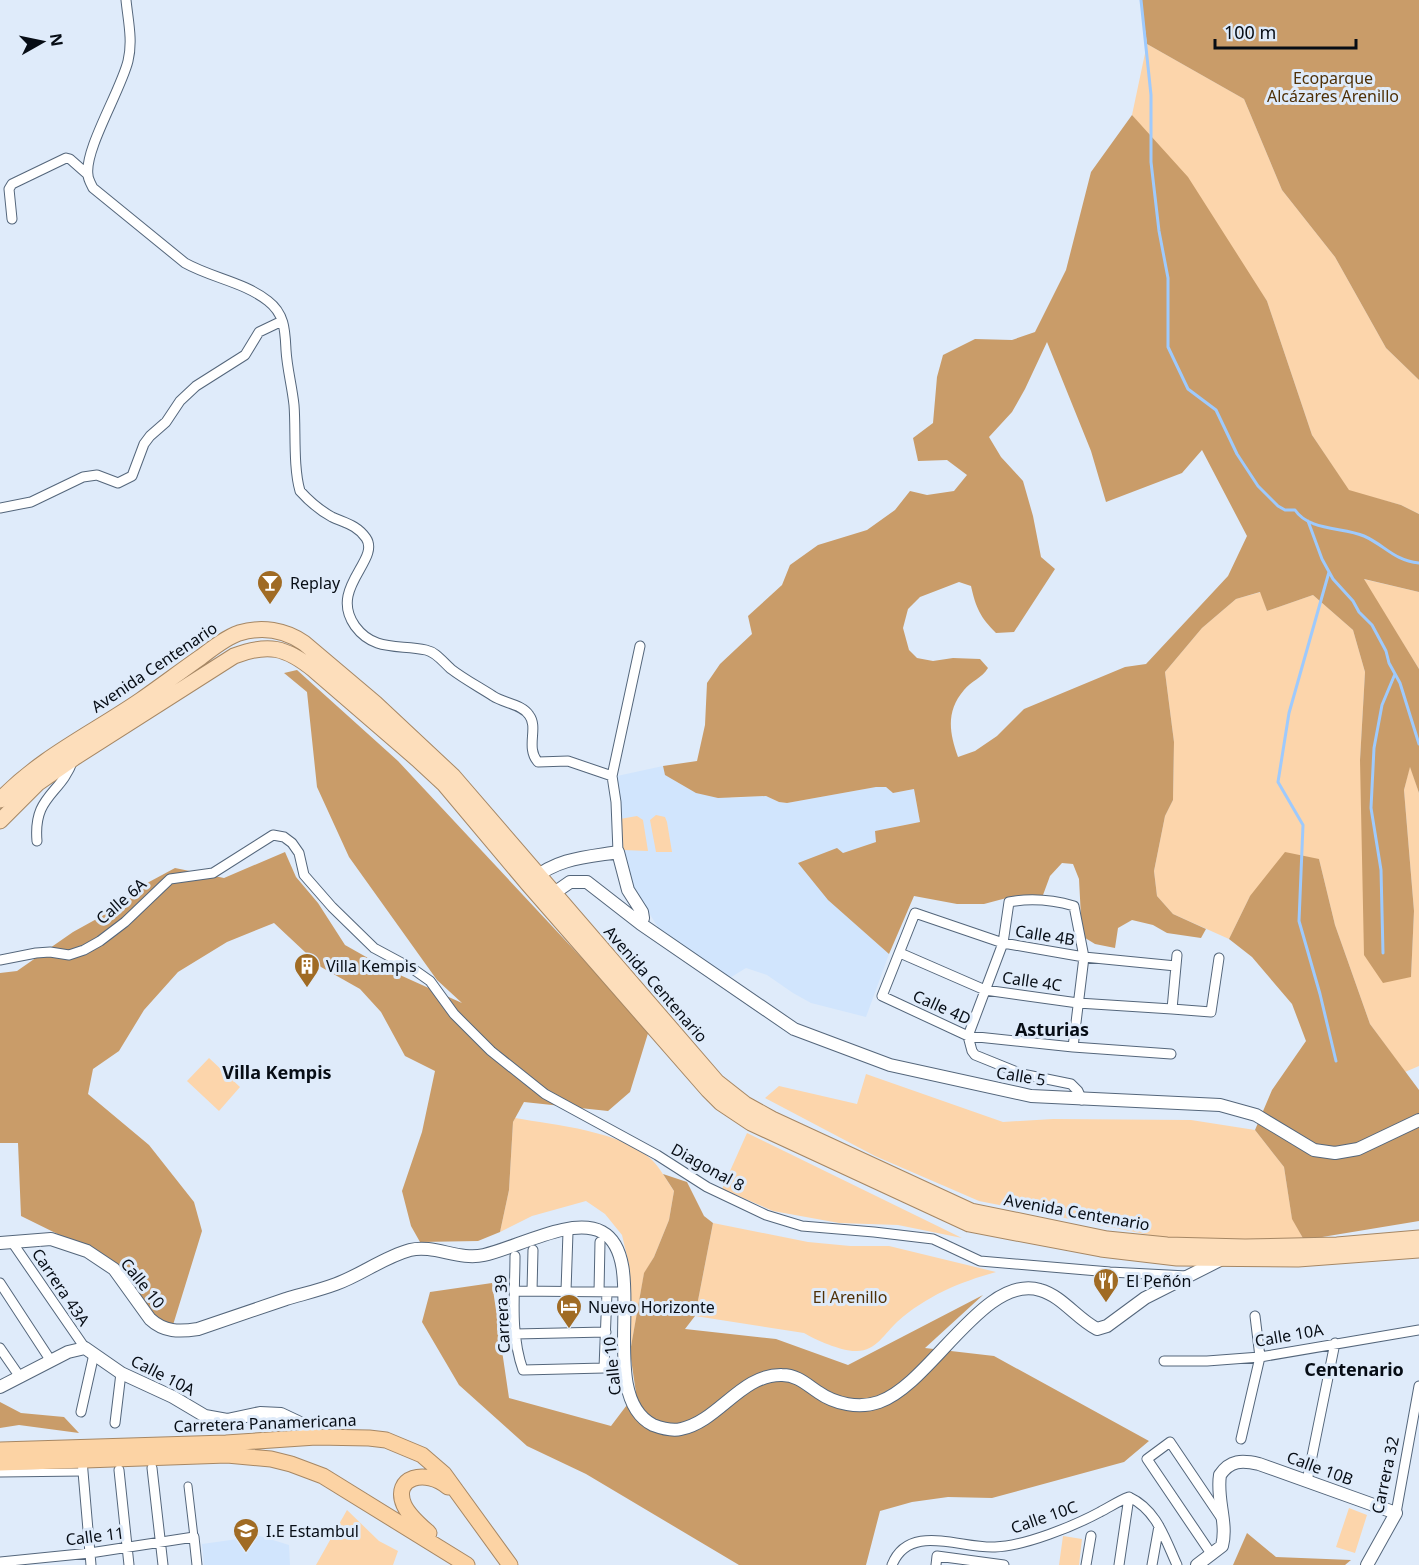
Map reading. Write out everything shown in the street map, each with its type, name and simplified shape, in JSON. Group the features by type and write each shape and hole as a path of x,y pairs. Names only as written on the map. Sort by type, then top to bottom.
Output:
{"highway":[{"name":"Carretera Panamericana","path":"0,1450 226,1443 316,1437 369,1438 399,1444 422,1455 444,1474 510,1565"},
{"name":"Carretera Panamericana","path":"0,1463 82,1466 227,1455 256,1457 291,1464 324,1476 464,1563"},
{"path":"464,1563 412,1517 403,1503 402,1494 413,1478 426,1475 442,1481 467,1506"}],"main road":[{"name":"Avenida Centenario","path":"0,800 44,760 139,701 224,640 236,634 256,630 293,635 375,703 453,776 484,821 708,1090 722,1103 757,1127 969,1224 1101,1249 1147,1256 1220,1260 1298,1260 1419,1250"},
{"name":"Avenida Centenario","path":"0,820 38,783 234,656 251,649 273,648 300,659 392,736 484,821"},
{"name":"Avenida Centenario","path":"548,897 717,1082 745,1104 772,1119 971,1211 1107,1239 1167,1245 1245,1248 1337,1245 1419,1238"}],"street":[{"path":"87,174 90,154 123,80 129,59 131,39 126,0"},
{"path":"12,219 9,189 12,184 66,158 70,159 87,174 93,188 185,263 202,272 258,293 276,308 286,337 294,405 300,491 333,517 349,523 360,531 370,546 369,553 349,588 347,603 356,627 367,638 380,644 394,648 427,650 495,698 523,709 530,715 533,727 531,741 533,756 538,762 568,761 612,776"},
{"path":"0,508 31,502 83,477 97,475 118,483 132,476 144,444 166,422 180,401 196,386 245,355 259,332 282,321"},
{"path":"640,646 612,776 616,802 618,852 628,890 642,912 641,924"},
{"path":"37,841 40,808 67,774 74,758"},
{"name":"Diagonal 8","path":"256,844 273,835 284,837 292,843 299,853 304,875 374,948 430,981 454,1014 491,1051 545,1094 657,1155 707,1187 766,1215 802,1226 933,1239 980,1261 1189,1276"},
{"name":"Calle 6A","path":"0,960 36,953 50,952 69,955 84,950 100,941 124,922 170,879 213,873 256,844"},
{"path":"533,879 548,867 563,861 618,852"},
{"name":"Calle 5","path":"548,897 570,882 587,882 641,924 794,1029 890,1065 1012,1094 1082,1100 1220,1105 1256,1115 1314,1150 1335,1153 1358,1149 1419,1120"},
{"path":"1072,1047 1084,957 1074,906 1058,902 1022,899 1009,902 1003,944 968,1036 972,1051 975,1055 1022,1074 1071,1084 1078,1091 1082,1100"},
{"name":"Calle 4B","path":"900,953 915,913 1003,944 1084,957 1176,966"},
{"name":"Calle 4C","path":"900,953 984,990 1078,1003 1211,1012 1219,958"},
{"name":"Calle 4D","path":"900,953 882,996 968,1036 1171,1054"},
{"path":"1170,1009 1177,955"},
{"name":"Calle 10","path":"6,1242 51,1239 87,1251 114,1269 150,1319 158,1326 173,1331 198,1329 336,1284 400,1253 415,1249 464,1257 484,1255 545,1236 586,1227 602,1232 612,1240 618,1250 624,1292 624,1363 633,1406 650,1423 661,1428 681,1430 703,1419 755,1381 769,1376 784,1375 798,1378 820,1394 842,1403 861,1405 880,1402 909,1384 982,1309 1008,1292 1026,1288 1045,1291 1084,1323 1097,1329 1107,1326 1145,1298 1245,1248"},
{"path":"566,1292 568,1232"},
{"name":"Carrera 43A","path":"6,1242 90,1351"},
{"path":"515,1334 606,1332 600,1242"},
{"path":"532,1291 533,1250"},
{"name":"Carrera 39","path":"515,1256 515,1334 517,1354 523,1370 604,1368 606,1332"},
{"path":"0,1283 51,1360"},
{"path":"515,1291 624,1292"},
{"path":"1241,1439 1260,1357 1256,1316"},
{"name":"Calle 10A","path":"1164,1361 1260,1357 1419,1330"},
{"path":"1307,1480 1335,1343"},
{"path":"0,1348 20,1377"},
{"path":"0,1387 68,1352 90,1351 81,1412"},
{"name":"Calle 10A","path":"90,1351 121,1373 173,1397 205,1416 227,1420 260,1413 281,1414 298,1422 316,1437"},
{"path":"114,1423 121,1373"},
{"name":"Carrera 32","path":"1367,1565 1396,1513 1419,1386"},
{"path":"1197,1565 1212,1555 1222,1546 1224,1539 1222,1519 1170,1442 1147,1459 1212,1555"},
{"name":"Calle 10B","path":"1222,1519 1218,1485 1220,1475 1230,1463 1250,1462 1307,1480 1396,1513"},
{"path":"0,1473 82,1466 91,1565"},
{"path":"152,1468 163,1565"},
{"path":"118,1470 129,1565"},
{"path":"188,1486 198,1565"},
{"path":"1119,1565 1129,1497 1140,1502 1154,1516 1177,1565"},
{"name":"Calle 10C","path":"892,1565 897,1554 906,1545 919,1541 947,1540 974,1547 998,1547 1028,1541 1100,1512 1129,1497"},
{"path":"1152,1565 1159,1526"},
{"path":"1086,1565 1091,1536"},
{"name":"Calle 11","path":"0,1562 55,1561 90,1553 194,1537"},
{"path":"937,1561 1004,1565"}],"shaded area":[{"path":"663,766 665,775 732,798 766,796 787,803 876,787 886,787 893,793 914,789 920,822 875,831 877,842 843,853 862,930 889,954 866,1017 811,1003 767,975 746,968 728,979 661,932 637,894 625,864 617,776"},
{"name":"I.E Estambul","path":"260,1536 289,1545 290,1565 204,1565 202,1544"}],"green space":[{"name":"Ecoparque Alcázares Arenillo","path":"1141,0 1419,0 1419,380 1386,348 1335,257 1282,190 1244,99 1147,44"},
{"path":"1147,44 1244,99 1282,190 1335,257 1386,348 1419,380 1419,514 1401,505 1349,491 1312,435 1267,301 1132,115"},
{"path":"1132,115 1188,177 1267,301 1312,435 1349,490 1401,505 1419,514 1419,592 1364,579 1419,669 1419,793 1410,767 1404,790 1414,911 1411,977 1383,983 1364,955 1360,760 1365,672 1353,630 1313,595 1267,611 1260,592 1236,599 1202,628 1165,672 1174,742 1173,800 1165,816 1154,871 1157,896 1173,914 1206,929 1201,938 1167,933 1153,925 1132,920 1118,928 1115,948 1095,944 1082,936 1079,879 1073,864 1062,863 1050,876 1043,895 1014,896 984,904 957,904 914,896 889,954 828,900 798,863 837,848 843,853 876,842 875,831 920,822 914,789 893,793 886,787 876,787 787,803 766,796 718,798 696,793 665,775 663,766 697,761 705,725 707,683 720,664 752,634 748,616 782,585 790,565 818,545 867,530 895,510 910,491 927,495 954,491 967,475 947,460 918,461 913,438 933,423 937,377 943,355 975,339 1012,340 1035,332 1066,270 1091,172","holes":["1047,342 1091,451 1106,502 1182,473 1202,450 1247,536 1228,576 1146,664 1125,667 1024,709 997,736 975,751 958,757 951,730 954,706 964,690 988,668 980,659 953,658 933,661 917,658 909,650 903,628 908,609 920,597 959,582 971,586 979,612 996,633 1014,632 1055,569 1041,557 1023,481 1001,457 989,437 1012,412"]},
{"path":"1363,579 1419,592 1419,669"},
{"path":"1261,592 1267,611 1313,595 1353,630 1365,672 1360,760 1411,976 1414,911 1404,790 1410,765 1419,793 1419,1066 1405,1072 1370,1024 1335,925 1319,859 1250,896 1229,939 1173,914 1157,896 1154,871 1165,816 1173,800 1174,742 1165,672 1202,628 1236,599"},
{"path":"297,670 398,761 649,1030 630,1092 608,1111 524,1102 513,1122 509,1190 500,1232 478,1241 420,1242 411,1226 402,1191 422,1132 435,1071 405,1056 381,1012 360,989 321,967 274,923 227,942 178,972 144,1010 119,1051 93,1069 88,1094 149,1145 194,1202 202,1231 173,1325 152,1317 88,1249 21,1216 18,1143 0,1143 0,973 17,971 73,932 120,906 149,882 175,868 224,878 285,852 296,877 318,903 345,945 391,971 462,1003 437,980 349,857 317,787 307,692 284,673"},
{"path":"656,815 665,817 672,852 656,852 650,820"},
{"path":"637,816 643,820 648,851 623,850 620,819"},
{"path":"1285,852 1319,859 1335,925 1370,1024 1419,1090 1419,1221 1304,1240 1292,1219 1284,1167 1255,1130 1272,1090 1306,1041 1292,1004 1252,957 1229,939 1250,896"},
{"path":"209,1058 240,1087 219,1111 187,1081"},
{"path":"866,1074 1003,1122 1053,1119 1191,1120 1255,1130 1284,1167 1292,1218 1304,1240 1175,1240 979,1201 875,1156 765,1098 779,1086 857,1104"},
{"path":"515,1118 587,1131 624,1142 652,1160 674,1191 669,1220 654,1257 644,1274 630,1352 629,1265 622,1235 605,1214 586,1201 532,1216 500,1232 509,1190"},
{"path":"747,1133 962,1238 898,1225 839,1223 773,1211 722,1189"},
{"path":"663,1174 687,1182 704,1216 713,1223 695,1316 685,1329 776,1339 848,1365 983,1295 925,1348 994,1356 1149,1441 1124,1462 992,1498 948,1497 912,1502 880,1511 866,1565 739,1565 586,1474 527,1446 459,1385 422,1322 430,1292 492,1283 509,1398 611,1426 636,1393 630,1352 644,1273 654,1257 669,1220 674,1191"},
{"name":"El Arenillo","path":"713,1223 808,1242 850,1246 889,1246 996,1272 969,1280 932,1297 897,1322 880,1341 870,1348 857,1351 844,1350 804,1333 695,1316"},
{"path":"0,1402 21,1413 64,1417 79,1433 19,1425 0,1428"},
{"path":"1349,1508 1367,1515 1355,1553 1336,1547"},
{"path":"347,1510 379,1541 398,1551 393,1565 316,1565"},
{"path":"1247,1533 1276,1557 1351,1560 1345,1565 1233,1565"},
{"path":"1063,1536 1082,1539 1079,1565 1059,1565"}],"waterway":[{"path":"1141,0 1151,95 1151,162 1159,231 1168,278 1168,347 1188,389 1216,410 1237,454 1258,486 1278,506 1285,510 1295,510 1301,517 1317,525 1364,536 1396,556 1419,563"},
{"path":"1308,521 1322,559 1333,579 1372,625 1386,651 1389,663 1400,683 1419,744"},
{"path":"1329,572 1289,713 1278,782 1303,825 1299,921 1336,1061"},
{"path":"1383,953 1381,870 1371,808 1374,748 1382,705 1395,674"}],"place":[{"name":"Replay","path":"270,606"},
{"name":"Villa Kempis","path":"307,989"},
{"name":"El Peñón","path":"1106,1304"},
{"name":"Nuevo Horizonte","path":"569,1330"},
{"name":"I.E Estambul","path":"246,1554"}],"district":[{"name":"Asturias","path":"1052,1030"},
{"name":"Villa Kempis","path":"277,1073"},
{"name":"Centenario","path":"1354,1370"}]}
